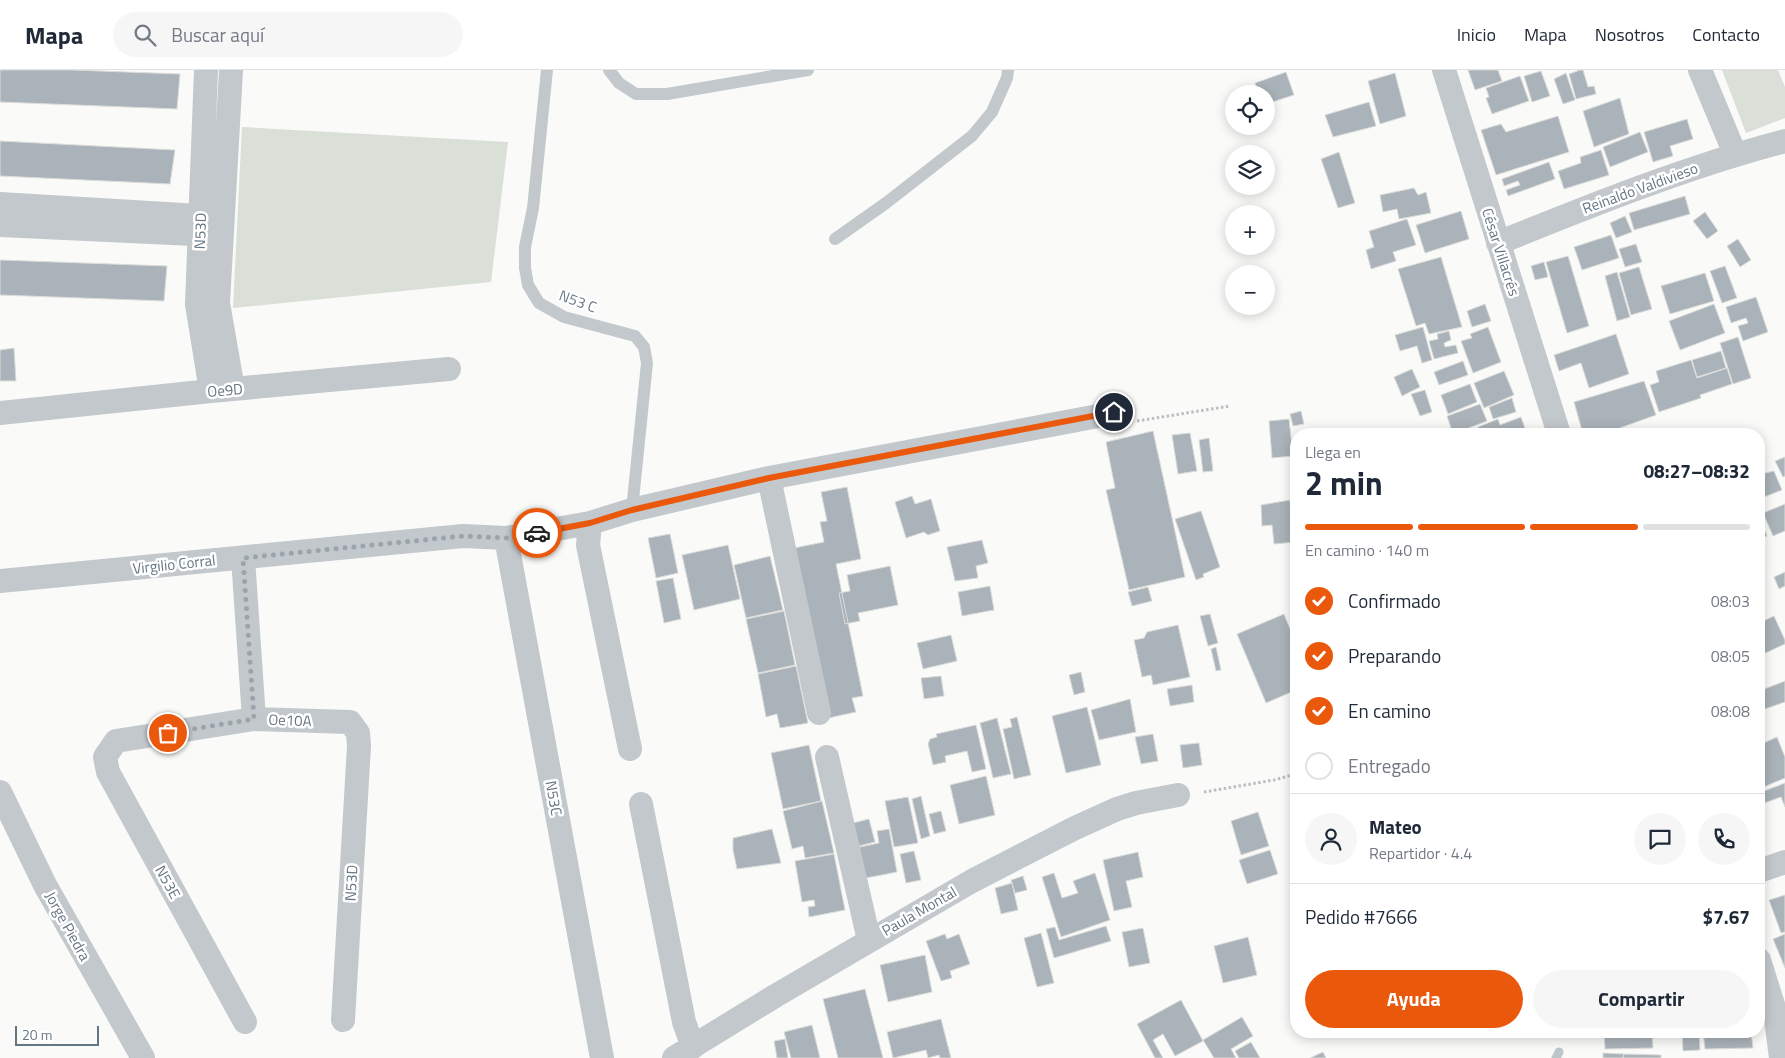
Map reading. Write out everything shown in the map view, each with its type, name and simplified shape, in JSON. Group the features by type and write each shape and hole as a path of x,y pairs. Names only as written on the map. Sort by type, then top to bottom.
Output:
{"street":[{"name":"N53D","path":"206,70 211,226"},
{"name":"N53D","path":"222,390 198,304 211,226 231,70"},
{"name":"César Villacrés","path":"1444,70 1557,428"},
{"path":"1700,70 1734,154"},
{"name":"Reinaldo Valdivieso","path":"1498,244 1614,196 1734,154 1785,141"},
{"path":"0,204 211,226"},
{"path":"0,225 211,226"},
{"name":"Oe9D","path":"0,413 449,369"},
{"name":"Virgilio Corral","path":"0,581 463,536 506,538 590,523 632,510 769,478 1114,412"},
{"path":"769,478 819,713"},
{"path":"590,523 588,546 630,749"},
{"name":"N53C","path":"506,538 602,1058"},
{"path":"243,558 254,719"},
{"name":"Oe10A","path":"116,742 254,719 350,722 358,732 359,746"},
{"name":"N53E","path":"116,742 105,757 108,772 245,1022"},
{"name":"N53D","path":"343,1020 359,746"},
{"path":"826,757 869,940"},
{"name":"Jorge Piedra","path":"0,792 45,885 143,1058"},
{"name":"Paula Montal","path":"684,1052 774,996 972,881 1091,820 1136,803 1178,795"},
{"path":"641,804 684,1022 684,1052"},
{"path":"1765,869 1785,862"},
{"path":"1765,980 1775,1012 1781,1058"}],"lane":[{"name":"N53 C","path":"547,70 533,208 525,247 525,268 528,284 538,302 564,316 635,336 644,347 647,363 632,510"},
{"path":"610,70 619,83 636,94 667,94 808,70"},
{"path":"835,239 886,203 972,136 992,112 1007,78 1008,70"}],"path":[{"path":"1114,412 1130,422 1230,406"},
{"path":"1178,795 1215,791 1290,776"}],"shaded area":[{"path":"1722,70 1778,70 1785,87 1785,118 1746,133"},
{"path":"242,127 508,142 491,282 233,308"}],"building":[{"path":"0,70 73,70 180,74 177,109 0,102"},
{"path":"1468,70 1498,70 1502,81 1475,90"},
{"path":"1583,70 1588,87 1594,86 1596,94 1576,99 1569,74"},
{"path":"1541,71 1550,96 1532,102 1524,76"},
{"path":"1286,72 1294,95 1275,101 1275,85 1256,85 1255,83"},
{"path":"1395,73 1406,116 1380,124 1368,81"},
{"path":"1566,73 1575,100 1563,104 1554,79"},
{"path":"1520,76 1529,101 1492,114 1486,98 1489,97 1486,88"},
{"path":"1620,98 1629,134 1594,147 1583,111"},
{"path":"1369,102 1376,126 1333,137 1325,115"},
{"path":"1558,116 1569,152 1496,175 1481,130 1501,124 1506,132"},
{"path":"1687,119 1693,139 1670,146 1673,156 1653,162 1644,132"},
{"path":"1640,132 1648,152 1610,167 1603,147"},
{"path":"0,141 175,150 170,184 0,176"},
{"path":"1601,150 1609,175 1564,189 1558,171 1581,163 1580,157"},
{"path":"1339,152 1355,203 1338,208 1321,159"},
{"path":"1549,162 1555,179 1508,196 1506,190 1520,185 1518,181 1504,186 1502,179"},
{"path":"1414,188 1418,195 1426,192 1431,213 1399,219 1397,209 1383,212 1380,195"},
{"path":"1685,196 1690,214 1634,230 1629,213"},
{"path":"1461,211 1469,239 1425,253 1416,225"},
{"path":"1705,212 1718,231 1707,239 1693,221"},
{"path":"1625,216 1632,232 1616,238 1610,223"},
{"path":"1407,219 1416,245 1393,252 1396,261 1371,269 1366,250 1374,247 1369,231"},
{"path":"1611,235 1619,258 1582,270 1574,247"},
{"path":"1738,239 1751,260 1740,267 1727,246"},
{"path":"1636,244 1642,262 1625,267 1619,249"},
{"path":"1568,256 1589,326 1567,333 1546,262"},
{"path":"1441,257 1462,327 1429,334 1425,323 1416,326 1398,269"},
{"path":"0,260 167,266 164,301 0,295"},
{"path":"1544,262 1548,277 1535,280 1531,266"},
{"path":"1725,266 1737,298 1722,303 1710,271"},
{"path":"1639,267 1652,309 1631,315 1619,273"},
{"path":"1617,272 1630,317 1617,321 1605,276"},
{"path":"1705,273 1714,301 1670,314 1661,286"},
{"path":"1756,297 1768,332 1743,341 1738,326 1748,323 1746,318 1731,323 1726,307"},
{"path":"1485,304 1491,321 1472,327 1467,311"},
{"path":"1714,304 1725,333 1680,350 1669,321"},
{"path":"1423,327 1432,360 1422,363 1417,346 1400,351 1395,335"},
{"path":"1488,327 1501,362 1473,373 1461,341 1472,338 1470,334"},
{"path":"1449,331 1451,340 1444,343 1445,347 1456,345 1458,353 1434,359 1429,341 1438,339 1437,334"},
{"path":"1616,334 1629,374 1589,388 1581,363 1559,371 1554,355"},
{"path":"1738,337 1751,378 1733,384 1720,343"},
{"path":"14,348 16,381 0,381 0,350"},
{"path":"1721,351 1726,368 1697,377 1692,360"},
{"path":"1691,360 1697,378 1727,368 1732,384 1700,395 1701,398 1659,412 1650,385 1659,382 1656,371"},
{"path":"1463,361 1468,375 1439,385 1434,372"},
{"path":"1412,369 1420,387 1402,396 1394,377"},
{"path":"1504,371 1514,395 1484,408 1474,383"},
{"path":"1644,381 1656,415 1620,428 1581,428 1574,402"},
{"path":"1470,384 1477,402 1448,414 1441,395"},
{"path":"1425,390 1432,412 1420,416 1411,394"},
{"path":"1512,398 1516,412 1493,419 1489,407"},
{"path":"1480,404 1487,421 1469,428 1451,428 1447,416"},
{"path":"1301,411 1304,424 1293,426 1290,414"},
{"path":"1521,417 1525,428 1478,427 1498,419 1500,425"},
{"path":"1289,419 1290,456 1272,458 1269,421"},
{"path":"1153,431 1185,577 1129,590 1106,490 1115,488 1106,442"},
{"path":"1190,433 1197,471 1178,474 1172,435"},
{"path":"1209,438 1213,471 1203,472 1199,440"},
{"path":"1785,457 1785,476 1783,477 1775,461"},
{"path":"1774,471 1782,490 1765,497 1765,473"},
{"path":"847,487 861,559 836,564 863,696 852,698 856,712 824,719 789,549 824,542 820,522 827,521 821,492"},
{"path":"912,496 915,504 931,499 940,531 928,535 924,532 906,538 895,502"},
{"path":"1290,500 1290,543 1274,544 1272,525 1262,526 1261,505"},
{"path":"1785,504 1785,531 1773,536 1765,518 1765,512"},
{"path":"1201,511 1220,567 1203,574 1204,577 1196,580 1175,519"},
{"path":"670,534 678,573 656,578 648,538"},
{"path":"982,540 988,563 976,566 978,578 955,581 947,547"},
{"path":"728,545 740,599 694,610 682,555"},
{"path":"770,556 783,610 746,618 734,565"},
{"path":"890,566 898,605 858,613 860,621 845,624 839,593 850,591 847,575"},
{"path":"1785,572 1785,586 1779,589 1774,577"},
{"path":"673,578 681,619 664,623 656,581"},
{"path":"990,586 994,610 962,616 958,592"},
{"path":"1148,587 1152,601 1132,606 1128,592"},
{"path":"784,611 795,665 758,673 746,619"},
{"path":"1210,614 1218,643 1208,646 1200,616"},
{"path":"1284,614 1290,629 1290,693 1266,703 1237,634"},
{"path":"1774,616 1785,644 1765,653 1765,620"},
{"path":"1178,625 1190,677 1153,685 1151,675 1142,677 1134,640 1144,638 1147,632"},
{"path":"951,635 957,661 923,669 917,643"},
{"path":"1216,647 1221,670 1216,671 1211,649"},
{"path":"796,666 808,723 780,728 777,714 766,717 758,674"},
{"path":"1081,672 1085,692 1074,695 1069,675"},
{"path":"941,676 944,696 924,699 921,678"},
{"path":"1785,681 1785,702 1765,709 1765,689"},
{"path":"1192,685 1194,702 1170,706 1167,689"},
{"path":"1130,699 1136,732 1099,740 1091,710"},
{"path":"1087,707 1101,765 1066,773 1052,716"},
{"path":"1017,717 1031,775 1014,779 1003,729 1012,727 1010,719"},
{"path":"997,718 1011,774 993,778 980,723"},
{"path":"976,725 986,769 972,772 967,751 945,756 946,762 933,765 928,744 930,739 937,737 936,734"},
{"path":"1153,734 1158,761 1141,764 1135,737"},
{"path":"1777,737 1785,757 1785,778 1765,786 1765,742"},
{"path":"1199,743 1202,765 1183,768 1180,745"},
{"path":"809,745 821,801 783,809 771,753"},
{"path":"986,776 995,815 959,824 950,785"},
{"path":"1785,783 1785,807 1781,797 1765,803 1765,791"},
{"path":"921,796 930,836 921,839 912,799"},
{"path":"908,797 918,843 894,847 885,801"},
{"path":"822,801 834,853 805,858 803,846 792,849 783,811"},
{"path":"941,811 946,831 934,834 929,814"},
{"path":"1258,812 1269,846 1241,855 1231,821"},
{"path":"869,819 875,842 855,847 849,824"},
{"path":"772,829 781,863 737,869 733,850 733,838"},
{"path":"889,829 897,872 861,879 855,848 879,843 877,831"},
{"path":"1270,850 1278,874 1247,884 1239,860"},
{"path":"914,851 921,880 906,883 900,854"},
{"path":"1138,852 1143,877 1126,881 1132,907 1114,911 1103,860"},
{"path":"834,854 845,910 809,917 808,907 815,906 814,900 802,902 795,861"},
{"path":"1054,873 1062,898 1078,893 1073,881 1095,873 1110,920 1061,937 1042,877"},
{"path":"1023,876 1027,890 1015,893 1011,880"},
{"path":"1012,883 1018,910 1001,914 995,888"},
{"path":"1785,895 1785,932 1781,933 1769,900"},
{"path":"1106,926 1111,941 1054,958 1046,929 1055,927 1059,940"},
{"path":"1143,928 1150,963 1129,967 1122,932"},
{"path":"1041,933 1054,983 1037,987 1024,938"},
{"path":"945,934 947,939 959,934 970,964 950,971 952,978 941,981 926,941"},
{"path":"1785,934 1785,968 1773,939"},
{"path":"1248,937 1257,975 1223,983 1214,946"},
{"path":"925,955 932,992 888,1002 880,965"},
{"path":"865,989 883,1058 838,1058 823,999"},
{"path":"1181,1000 1203,1041 1175,1056 1163,1034 1153,1040 1163,1058 1155,1058 1137,1024"},
{"path":"1242,1017 1253,1036 1231,1049 1236,1058 1214,1058 1203,1040"},
{"path":"941,1019 951,1058 940,1058 939,1055 928,1058 926,1050 893,1058 887,1032"},
{"path":"812,1025 820,1058 791,1058 784,1032"},
{"path":"1604,1038 1652,1038 1653,1048 1605,1049"},
{"path":"1682,1038 1699,1038 1700,1050 1683,1051"},
{"path":"1704,1038 1752,1038 1753,1048 1705,1049"},
{"path":"785,1039 788,1058 777,1058 774,1041"},
{"path":"1251,1042 1260,1058 1239,1058 1235,1051"},
{"path":"1323,1052 1326,1058 1310,1058"},
{"path":"1603,1053 1624,1054 1623,1058 1603,1058"},
{"path":"1624,1054 1661,1055 1661,1058 1623,1058"}],"waterway":[{"path":"1556,1058 1559,1052"}],"way so far":[{"path":"168,733 254,719 243,558 463,536 506,538 537,533"}],"route":[{"path":"537,533 590,523 632,510 769,478 1114,412"}]}
